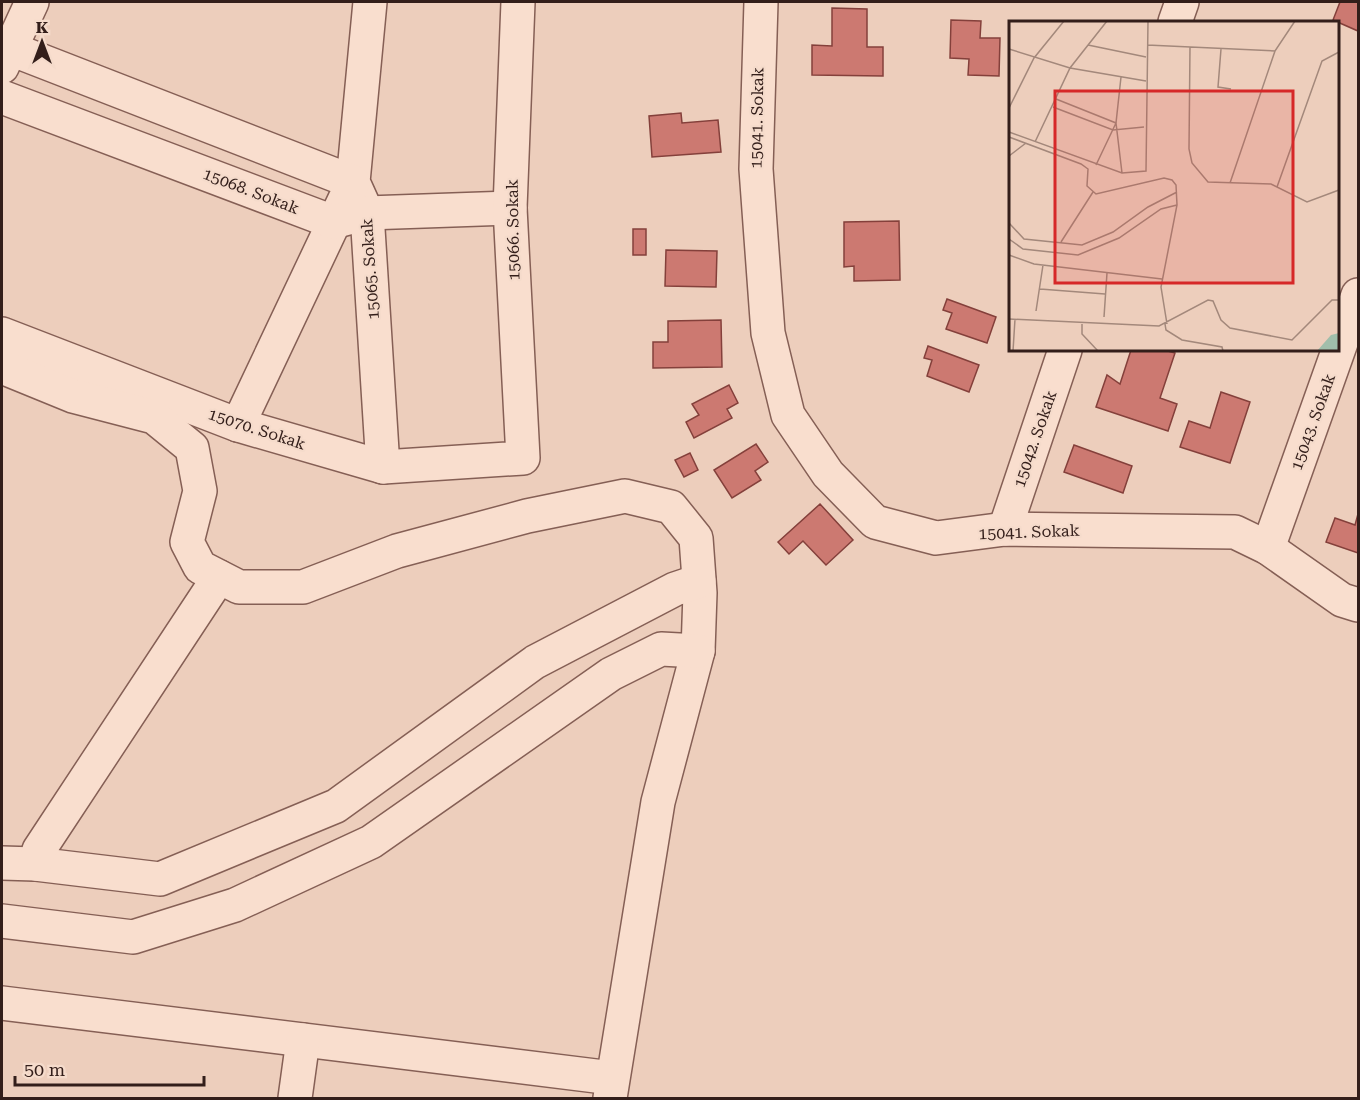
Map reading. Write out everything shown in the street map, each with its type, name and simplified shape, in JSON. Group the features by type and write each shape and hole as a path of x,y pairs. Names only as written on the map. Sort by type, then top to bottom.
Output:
{"street":[{"path":"32,2 6,59 353,182 238,425"},
{"name":"15065. Sokak","path":"370,2 353,182 367,213 383,467"},
{"name":"15066. Sokak","path":"518,2 510,208 523,458"},
{"name":"15041. Sokak","path":"761,2 757,181 768,333 788,415 828,474 875,522 936,538 1005,529 1235,532 1268,548 1342,600 1359,605"},
{"path":"1175,21 1182,2"},
{"name":"15068. Sokak","path":"2,96 333,222"},
{"path":"333,222 367,213 510,208"},
{"name":"15043. Sokak","path":"1339,351 1359,295"},
{"name":"15070. Sokak","path":"2,334 238,425 383,467 523,458"},
{"name":"15042. Sokak","path":"1005,529 1065,351"},
{"name":"15043. Sokak","path":"1268,548 1339,351"},
{"path":"2,367 73,396 154,417 192,448 200,491 187,542 200,567 239,587 303,587 397,550 527,516 625,496 671,507 696,538 699,587 698,651 658,802 611,1088 303,1040 2,1003"},
{"path":"35,864 39,850 219,577"},
{"path":"2,863 35,864 160,879 336,806 535,662 675,589 699,587"},
{"path":"2,921 133,937 235,905 371,842 611,674 661,649 698,651"},
{"path":"295,1098 303,1040"}],"building":[{"path":"1340,2 1358,2 1358,31 1333,20"},
{"path":"832,8 867,9 867,47 883,47 883,76 812,75 812,45 832,46"},
{"path":"951,20 981,21 980,38 1000,38 999,76 968,75 969,59 950,58"},
{"path":"681,113 682,123 718,120 721,152 652,157 649,116"},
{"path":"899,221 900,280 854,281 854,266 844,267 844,222"},
{"path":"633,229 646,229 646,255 633,255"},
{"path":"666,250 717,251 716,287 665,286"},
{"path":"947,299 996,317 987,343 946,329 952,313 943,310"},
{"path":"721,320 722,367 653,368 653,342 668,342 668,321"},
{"path":"928,346 979,365 969,392 927,376 932,360 924,358"},
{"path":"1131,351 1175,353 1160,398 1177,404 1168,431 1096,407 1107,375 1120,384"},
{"path":"729,385 738,403 727,409 732,418 694,438 686,422 699,415 692,404"},
{"path":"1221,392 1250,402 1230,463 1180,447 1189,421 1210,428"},
{"path":"756,444 768,462 755,471 761,480 732,498 714,470"},
{"path":"1074,445 1132,466 1123,493 1064,472"},
{"path":"690,453 698,470 684,477 675,460"},
{"path":"820,504 853,540 826,565 803,541 789,554 778,542"},
{"path":"1358,514 1358,553 1326,542 1335,518 1355,525"}]}
